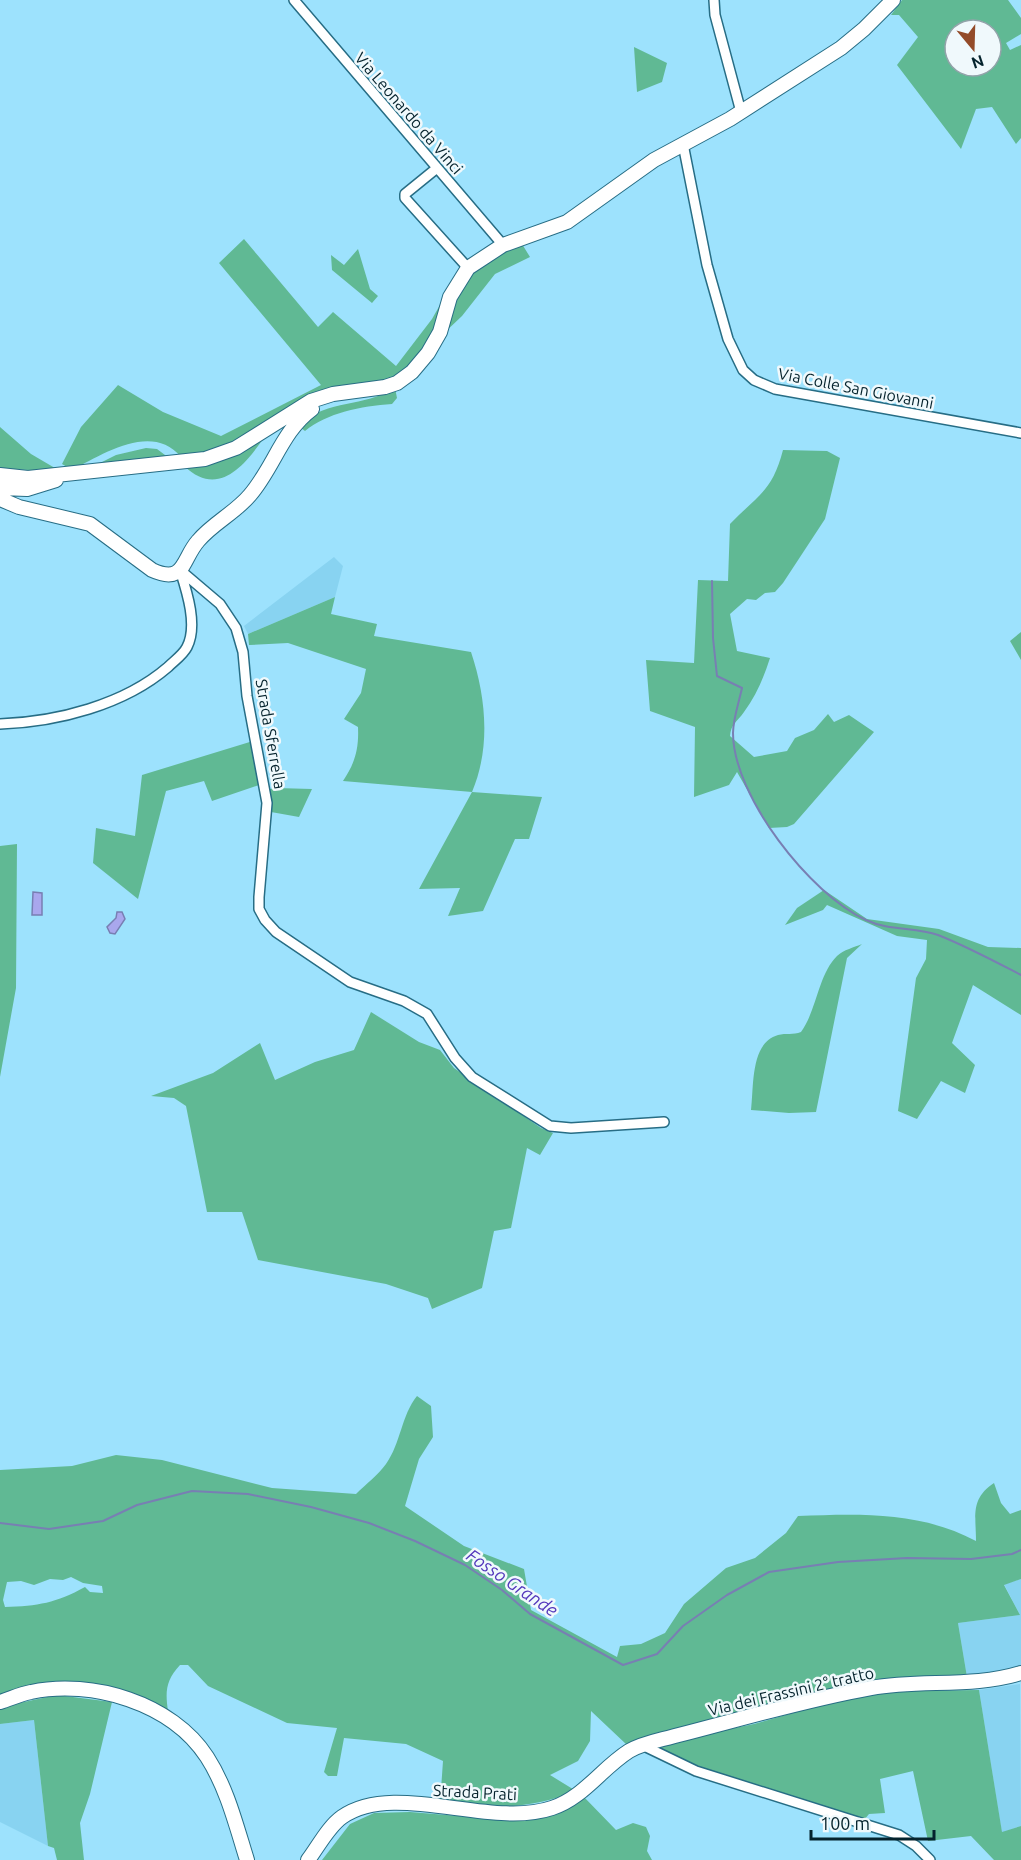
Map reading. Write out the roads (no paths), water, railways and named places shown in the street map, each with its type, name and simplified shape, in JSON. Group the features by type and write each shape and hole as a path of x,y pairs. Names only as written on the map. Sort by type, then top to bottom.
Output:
{"street":[{"name":"Via Leonardo da Vinci","path":"294,0 503,245"},
{"path":"714,0 715,15 741,112"},
{"path":"2,489 24,507 90,524 152,570 163,575 172,575 180,570 196,542 238,508 252,493 297,420 316,406 375,394 406,377 428,353 440,332 450,297 468,268 503,245 567,222 654,160 741,112 841,48 893,0"},
{"name":"Via Colle San Giovanni","path":"683,144 704,255 728,339 743,370 754,380 775,389 1021,433"},
{"path":"437,168 405,194 405,198 468,268"},
{"path":"2,489 8,483 28,477 205,459 236,448 312,401 333,394 385,387"},
{"path":"24,507 21,498 67,474"},
{"path":"2,489 27,489 43,485"},
{"path":"0,724 48,720 86,708 136,689 156,677 182,655 189,641 187,594 180,570"},
{"name":"Strada Sferrella","path":"180,570 220,604 236,628 243,652 247,696 267,795 259,897 260,909 265,920 276,932 350,982 404,1000 427,1014 455,1058 472,1077 550,1126 571,1128 664,1122"},
{"name":"Via dei Frassini 2° tratto","path":"642,1745 872,1688 995,1681 1021,1673"},
{"path":"0,1702 31,1692 61,1689 120,1696 166,1717 184,1730 207,1756 226,1796 247,1860"},
{"path":"642,1745 696,1771 899,1835 916,1846 930,1860"},
{"name":"Strada Prati","path":"308,1860 336,1823 360,1808 397,1803 472,1811 544,1810 570,1800 622,1756 642,1745"}],"waterway":[{"path":"712,581 713,638 717,676 742,688 733,728 736,758 760,813 778,840 822,889 844,907 866,920 884,926 938,935 1021,975"},
{"name":"Fosso Grande","path":"0,1523 49,1529 103,1521 137,1505 192,1491 248,1494 311,1507 369,1523 415,1541 465,1565 502,1590 530,1614 623,1665 657,1654 683,1626 727,1595 769,1572 838,1562 907,1558 971,1559 1012,1554 1021,1550"}]}
